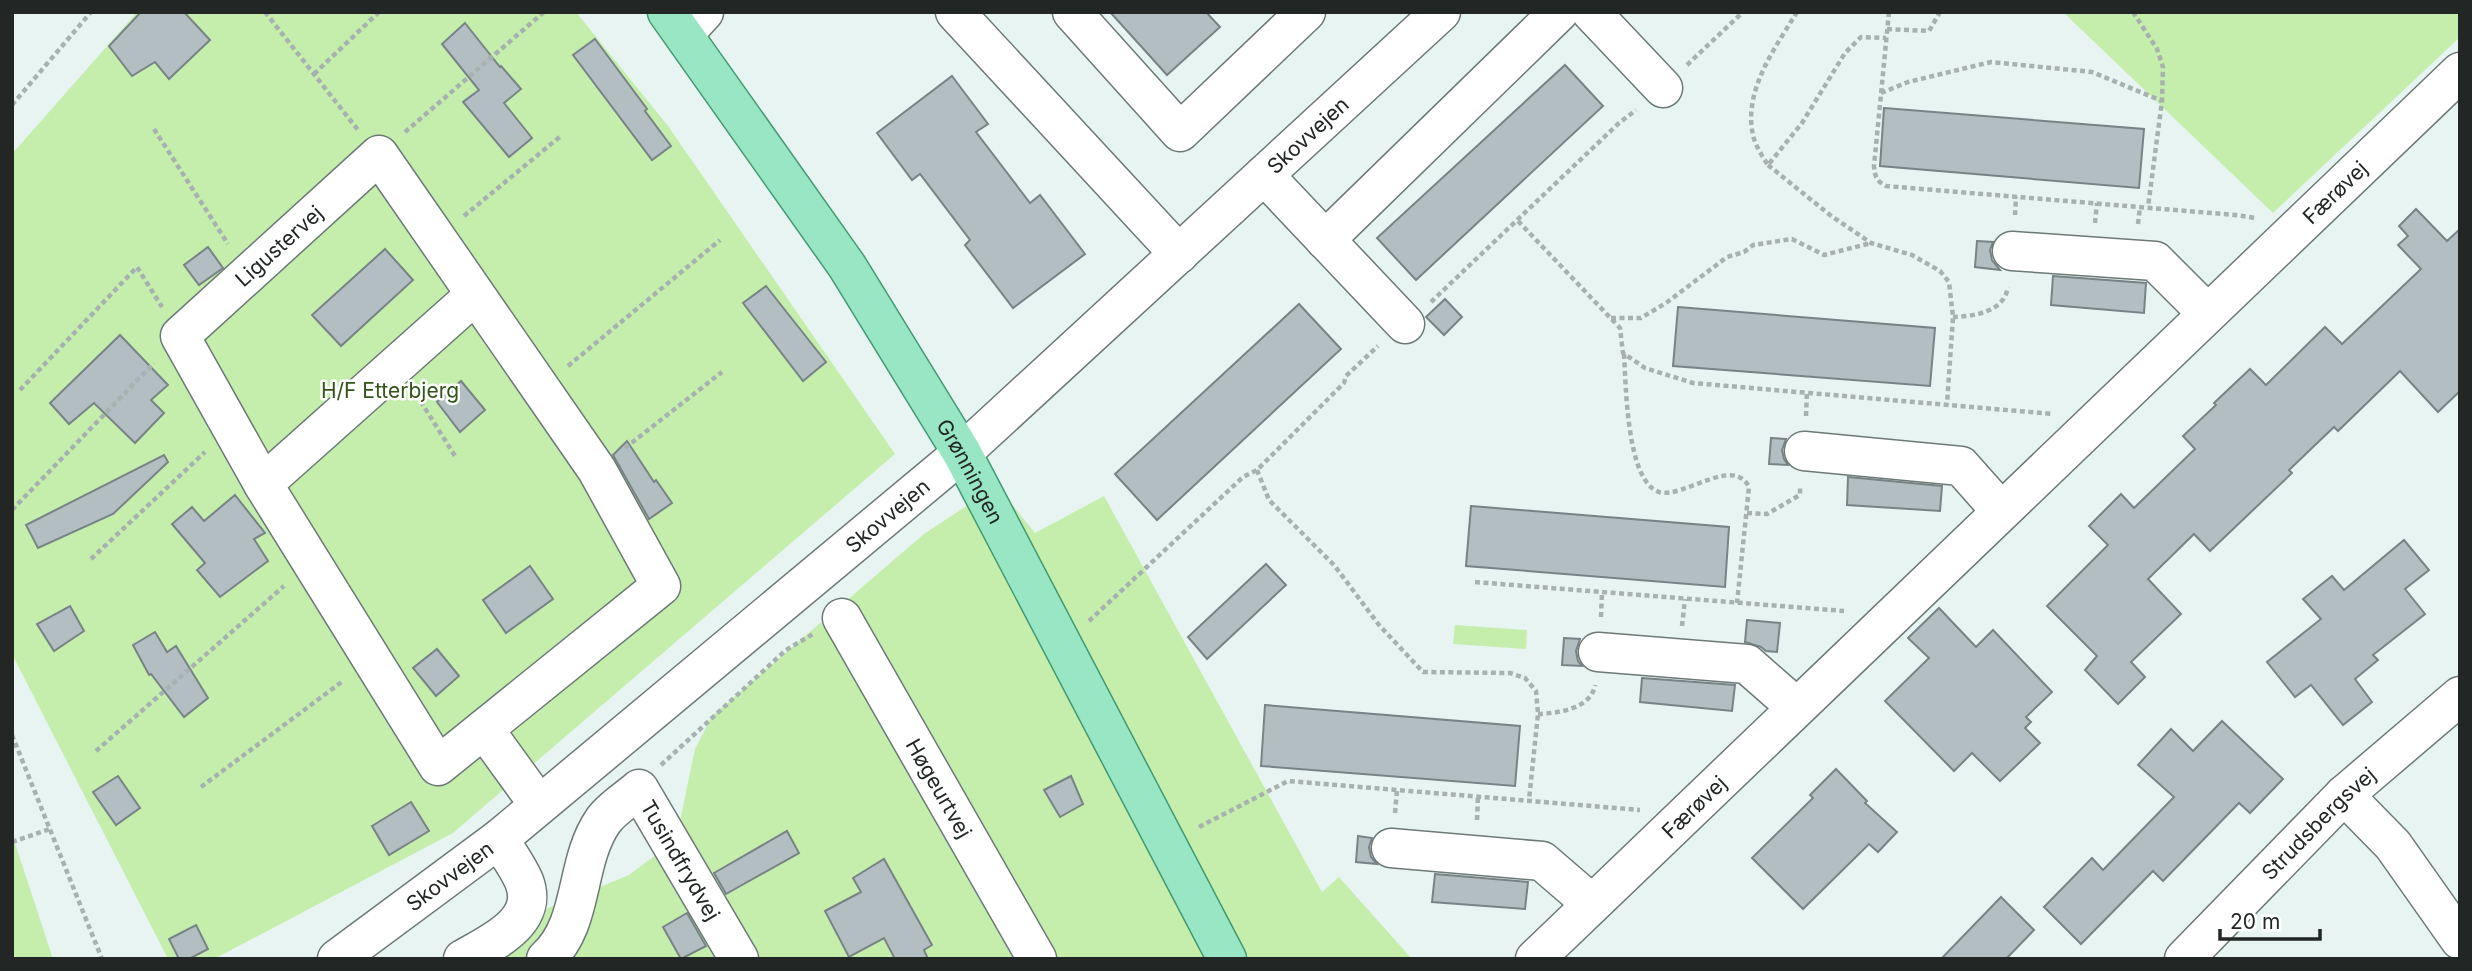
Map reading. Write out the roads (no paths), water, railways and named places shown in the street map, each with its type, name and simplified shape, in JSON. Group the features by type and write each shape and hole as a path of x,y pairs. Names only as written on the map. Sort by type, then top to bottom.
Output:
{"main road":[{"name":"Grønningen","path":"685,20 847,266 962,453 1227,959"}],"street":[{"path":"955,12 1179,254"},
{"path":"1072,12 1180,132 1306,12"},
{"path":"1325,240 1559,12"},
{"path":"1591,12 1663,88"},
{"name":"Skovvejen","path":"337,959 499,839 962,453 1264,175 1420,19"},
{"name":"Færøvej","path":"1535,959 2460,72"},
{"name":"Ligustervej","path":"263,484 180,336 379,155 475,295"},
{"path":"1264,175 1405,324"},
{"path":"2012,251 2155,261 2207,313"},
{"path":"475,295 597,470 661,586 438,766 263,484 475,295"},
{"path":"1804,451 1961,467 2001,512"},
{"name":"Høgeurtvej","path":"842,618 1037,959"},
{"path":"1598,652 1746,664 1796,707"},
{"name":"Strudsbergsvej","path":"2184,959 2344,795 2460,696"},
{"path":"484,729 539,806"},
{"name":"Tusindfrydvej","path":"546,959 559,947 572,915 587,851 603,819 639,789 739,959"},
{"path":"2344,795 2393,845 2460,940"},
{"path":"463,959 509,930 518,921 527,902 523,880 499,839"},
{"path":"1391,848 1542,860 1592,904"}],"park label":[{"name":"H/F Etterbjerg","path":"390,390"}]}
